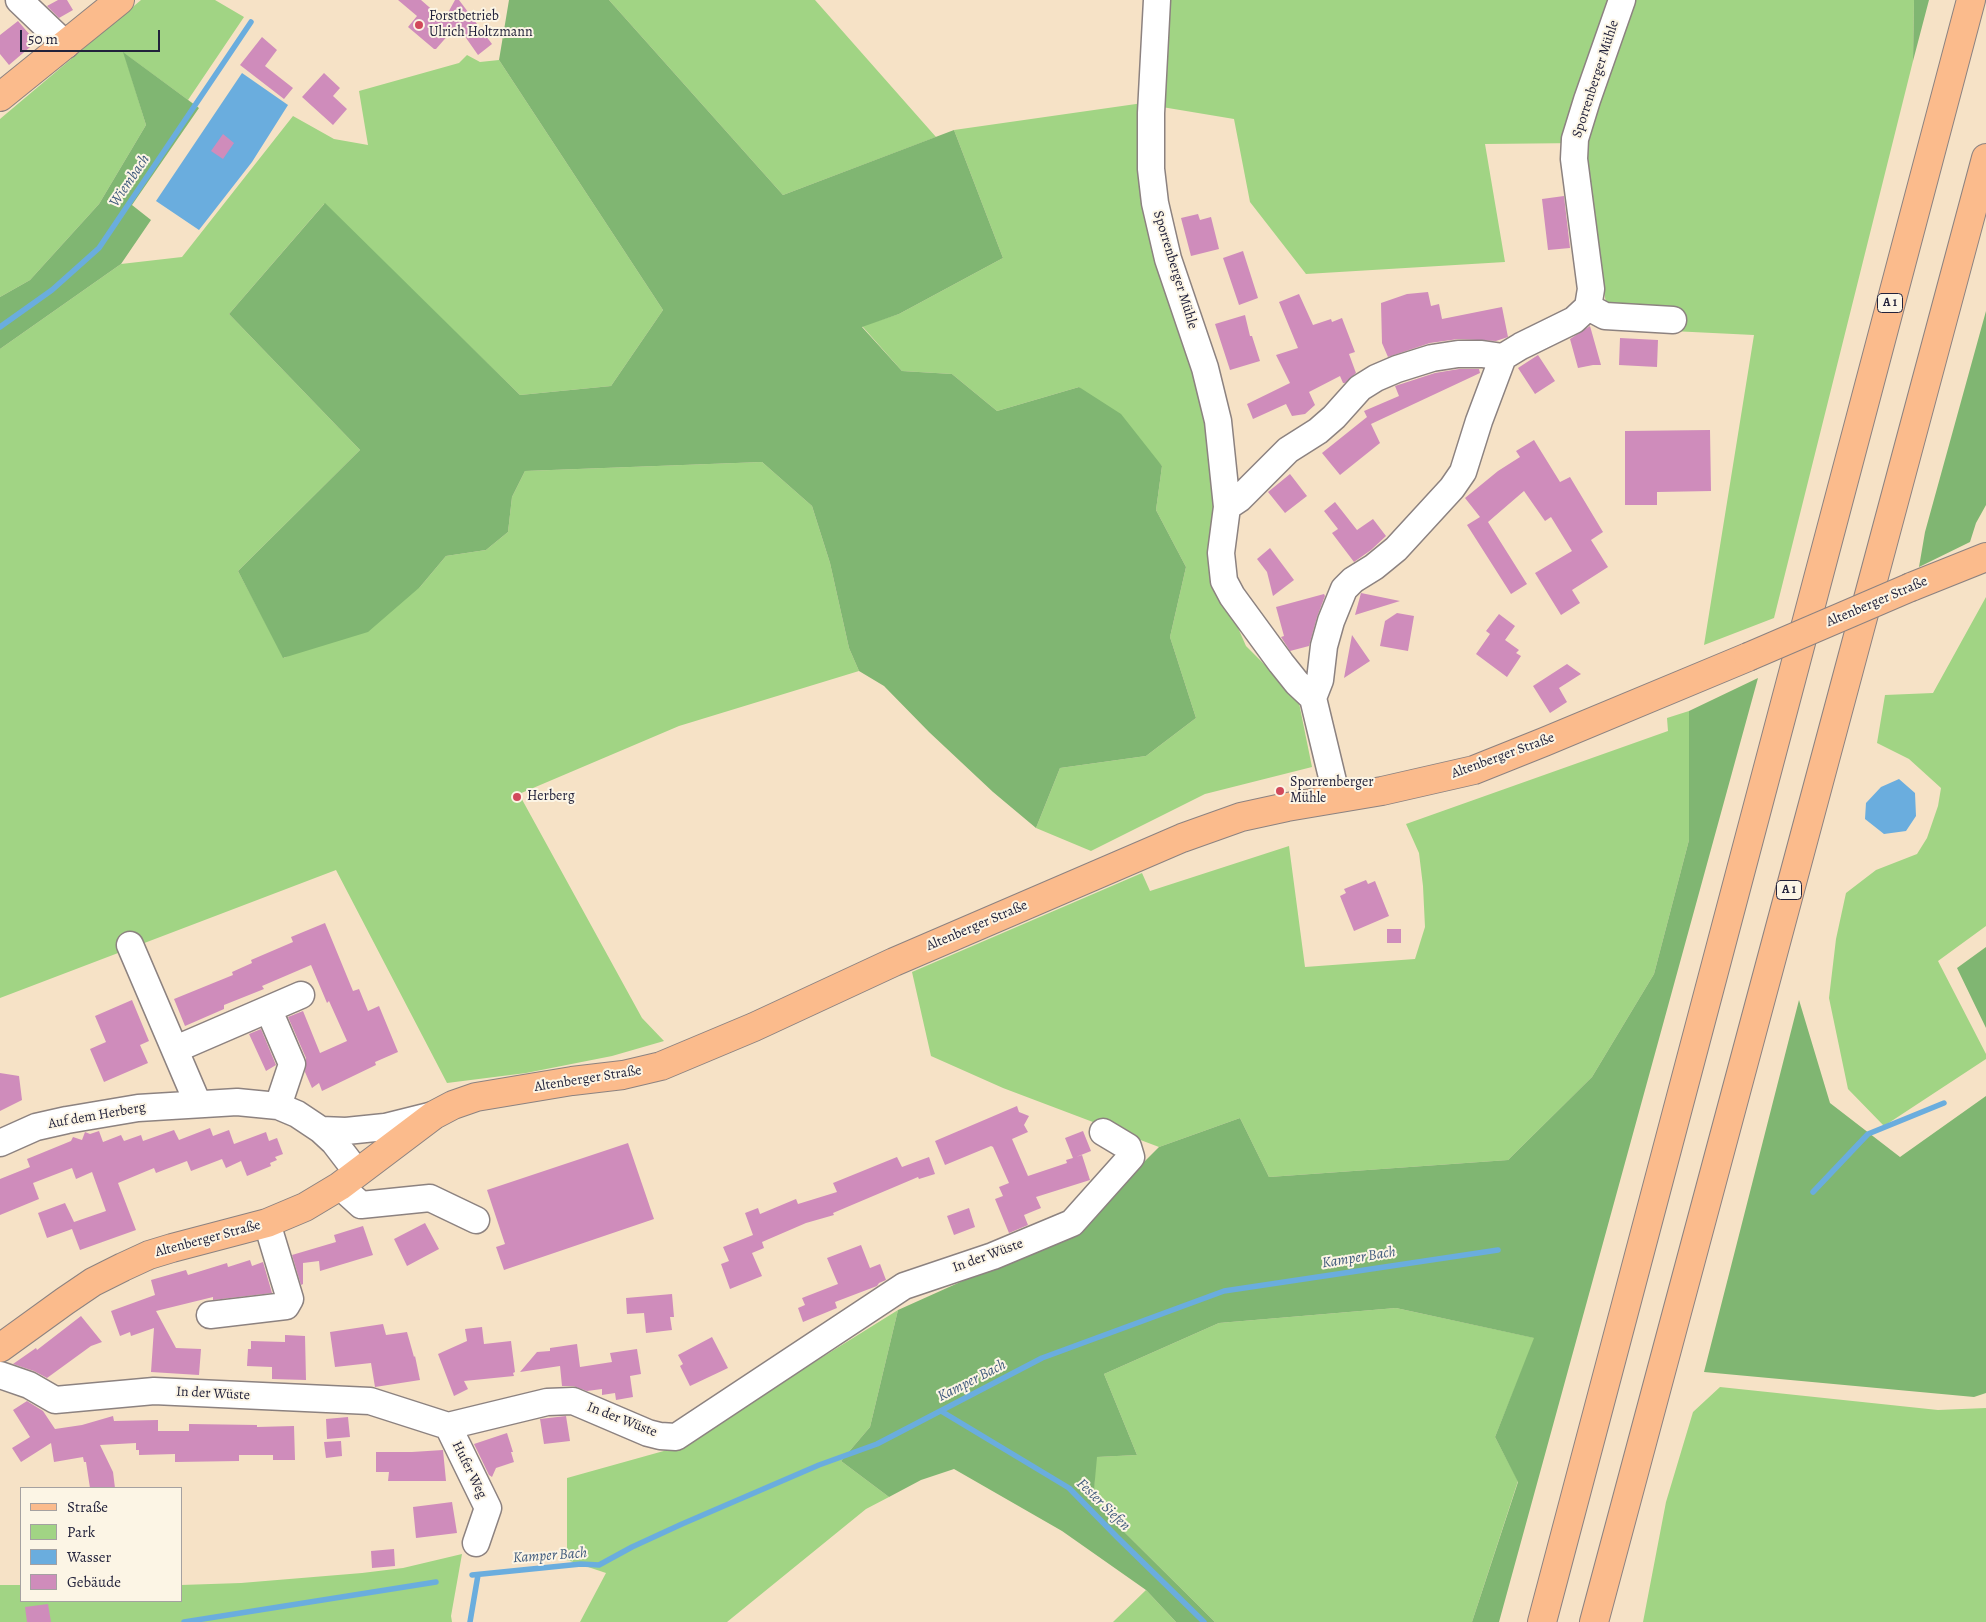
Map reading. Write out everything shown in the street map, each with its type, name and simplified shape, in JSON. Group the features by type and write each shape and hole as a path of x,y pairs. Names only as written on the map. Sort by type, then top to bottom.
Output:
{"main road":[{"path":"0,97 120,0"},
{"name":"A 1","path":"1542,1622 1971,0"},
{"name":"A 1","path":"1594,1622 1986,158"},
{"name":"Altenberger Straße","path":"0,1348 86,1287 123,1267 172,1248 266,1223 305,1207 348,1179 434,1115 453,1105 476,1098 572,1081 623,1075 661,1066 754,1027 894,962 1182,838 1242,817 1286,807 1426,782 1474,770 1986,557"}],"street":[{"path":"18,0 66,45"},
{"name":"Sporrenberger Mühle","path":"1157,0 1151,113 1151,168 1155,202 1168,259 1212,393 1218,421 1227,507 1221,553 1224,581 1232,596 1281,663 1314,698"},
{"name":"Sporrenberger Mühle","path":"1588,307 1591,289 1574,159 1575,139 1622,0"},
{"path":"1337,798 1314,698 1320,680 1324,646 1331,621 1344,589 1353,580 1374,567 1396,549 1458,480 1463,472 1479,421 1503,357 1574,320 1588,307 1605,316 1672,320"},
{"path":"1227,507 1239,499 1288,450 1318,431 1334,417 1360,388 1376,378 1432,358 1458,354 1482,354 1503,357"},
{"path":"130,945 198,1104"},
{"path":"176,1049 301,995"},
{"path":"274,1022 292,1064 278,1106"},
{"name":"Auf dem Herberg","path":"0,1143 36,1127 138,1108 237,1102 278,1106 296,1114 321,1130 334,1142 348,1179 361,1205 430,1198 476,1220"},
{"path":"321,1130 346,1131 385,1127 434,1115"},
{"name":"In der Wüste","path":"0,1375 29,1385 55,1400 154,1391 370,1401 448,1426 547,1402 573,1401 648,1433 676,1437 904,1286 993,1256 1072,1223 1131,1157 1128,1147 1103,1132"},
{"path":"210,1315 286,1306 290,1299 266,1223"},
{"name":"Hufer Weg","path":"448,1426 488,1508 476,1543"}],"green space":[{"path":"141,0 215,0 244,17 188,100 124,53 146,125 99,204 30,280 0,297 0,119"},
{"path":"509,0 609,0 783,195 954,130 1003,258 899,314 862,327 902,371 952,374 997,411 1079,387 1121,414 1162,466 1156,510 1186,567 1170,637 1196,718 1146,756 1060,768 1036,828 993,792 929,732 884,686 859,671 849,648 830,563 812,506 762,462 525,471 512,497 508,532 486,550 446,556 420,587 368,632 283,658 238,571 360,450 229,314 325,203 520,395 611,386 663,310 499,60"},
{"path":"609,0 815,0 936,137 783,195"},
{"path":"1163,0 1914,0 1913,61 1774,618 1704,645 1754,335 1610,328 1580,143 1485,144 1505,262 1306,274 1250,202 1234,119 1156,106"},
{"path":"1914,0 1929,0 1913,61"},
{"path":"123,52 199,108 132,205 151,220 121,264 0,349 0,297 30,280 99,204 146,125"},
{"path":"467,55 480,62 499,60 663,310 611,386 520,395 324,204 229,314 360,450 238,571 284,658 420,587 446,556 486,550 508,532 512,497 525,471 762,462 812,506 830,563 849,648 859,671 679,726 519,794 642,1018 664,1041 612,1056 526,1073 447,1083 336,870 0,998 0,349 121,264 182,257 293,116 334,139 368,145 359,91 459,63"},
{"path":"1143,103 1196,364 1216,489 1220,587 1246,646 1298,698 1312,767 1205,794 1091,851 1036,828 1060,768 1146,756 1196,718 1170,637 1186,567 1156,510 1162,466 1079,387 997,411 952,374 902,371 862,326 899,314 1003,258 954,130"},
{"path":"1986,311 1986,505 1976,523 1970,542 1919,567 1925,532"},
{"path":"1986,597 1986,926 1938,961 1986,1054 1986,1059 1884,1126 1848,1089 1829,998 1836,939 1846,893 1876,870 1917,854 1927,838 1938,806 1941,788 1909,759 1877,743 1885,695 1933,693"},
{"path":"1758,678 1499,1622 1472,1622 1518,1482 1495,1437 1534,1338 1396,1308 1219,1323 1104,1374 1137,1455 1097,1457 1093,1501 1215,1622 1176,1622 1146,1590 1062,1531 954,1469 921,1480 889,1497 841,1461 870,1427 898,1310 1076,1230 1159,1147 1240,1118 1269,1177 1508,1160 1592,1077 1654,974 1689,840 1689,711"},
{"path":"1689,711 1689,840 1654,974 1592,1077 1508,1160 1269,1177 1240,1118 1159,1147 1003,1088 931,1056 912,972 1142,873 1150,891 1289,846 1305,967 1415,959 1425,927 1423,886 1419,853 1406,824 1668,731 1667,718"},
{"path":"1986,947 1986,1028 1957,968"},
{"path":"1799,1000 1830,1103 1900,1157 1986,1096 1986,1393 1974,1397 1704,1372"},
{"path":"1396,1308 1535,1338 1495,1437 1518,1481 1472,1622 1215,1622 1093,1501 1096,1457 1137,1455 1104,1374 1219,1323"},
{"path":"898,1310 870,1427 841,1461 889,1497 866,1509 727,1622 580,1622 606,1573 567,1560 567,1478 678,1447"},
{"path":"1720,1387 1938,1410 1986,1408 1986,1622 1643,1622 1666,1502 1693,1412"},
{"path":"462,1554 451,1616 452,1622 0,1622 0,1585 20,1585 20,1602 182,1602 182,1585 241,1583 403,1568"},
{"path":"1146,1590 1176,1622 1113,1622"}],"water":[{"path":"242,73 288,105 252,162 199,230 156,201"},
{"path":"1899,779 1915,793 1916,816 1906,831 1884,834 1865,819 1866,803 1881,787"}],"building":[{"path":"58,0 67,0 73,10 59,18 47,6"},
{"path":"398,0 421,0 444,20 455,0 459,0 492,44 478,55 457,25 434,49 408,27 417,16"},
{"path":"18,21 36,42 9,65 0,54 0,35"},
{"path":"262,37 277,50 265,66 293,88 284,99 240,65"},
{"path":"324,73 340,88 333,96 347,109 333,125 302,97"},
{"path":"223,134 234,143 223,159 211,151"},
{"path":"1564,196 1570,248 1548,250 1542,199"},
{"path":"1198,214 1200,220 1211,217 1219,249 1191,256 1181,218"},
{"path":"1243,251 1258,298 1239,305 1223,258"},
{"path":"1428,292 1431,306 1439,304 1442,319 1502,307 1508,337 1496,341 1458,339 1430,343 1388,357 1382,343 1381,303 1407,294"},
{"path":"1299,294 1313,325 1331,319 1332,322 1342,318 1355,352 1349,354 1356,373 1345,383 1343,383 1340,376 1309,392 1315,405 1305,414 1292,416 1286,404 1253,419 1247,404 1290,383 1276,355 1298,348 1279,302"},
{"path":"1245,315 1250,336 1252,336 1260,361 1230,370 1215,324"},
{"path":"1590,326 1601,365 1578,368 1570,339"},
{"path":"1620,338 1658,340 1657,367 1619,365"},
{"path":"1538,355 1555,381 1535,394 1518,368"},
{"path":"1459,369 1479,369 1480,373 1371,424 1380,443 1340,475 1322,453 1367,417 1364,411 1399,396 1395,386 1435,373"},
{"path":"1710,430 1711,491 1657,492 1657,505 1625,505 1625,431"},
{"path":"1534,440 1560,482 1570,477 1603,532 1591,540 1608,567 1572,590 1580,603 1561,615 1535,573 1572,551 1551,517 1545,521 1524,491 1488,522 1527,584 1511,594 1467,525 1480,517 1465,498 1498,471 1520,457 1516,451"},
{"path":"1290,474 1307,496 1285,513 1268,492"},
{"path":"1335,502 1357,530 1373,519 1386,536 1354,562 1332,533 1338,529 1324,511"},
{"path":"1270,548 1294,580 1273,596 1267,572 1257,559"},
{"path":"1361,593 1400,601 1355,615"},
{"path":"1324,594 1325,596 1309,646 1290,651 1281,637 1284,636 1276,607"},
{"path":"1397,613 1414,616 1408,651 1380,646 1385,621"},
{"path":"1499,614 1515,626 1505,640 1519,650 1516,653 1521,656 1507,677 1476,654 1490,634 1486,631"},
{"path":"1352,635 1370,661 1344,678"},
{"path":"1567,664 1581,674 1559,688 1567,702 1550,713 1533,686"},
{"path":"1366,880 1368,884 1375,881 1389,916 1354,931 1340,896 1346,893 1344,889"},
{"path":"325,923 353,991 359,989 368,1011 379,1006 398,1052 375,1062 376,1065 322,1091 319,1083 312,1088 305,1072 306,1058 288,1017 303,1011 320,1053 347,1041 329,1001 327,1003 311,965 262,986 264,989 224,1005 224,1009 185,1026 174,999 233,975 232,972 252,963 251,960 293,942 291,937"},
{"path":"1387,929 1401,929 1401,943 1387,943"},
{"path":"132,1000 149,1041 140,1045 148,1063 104,1082 90,1049 106,1042 95,1016"},
{"path":"261,1029 276,1065 266,1071 249,1034"},
{"path":"0,1073 19,1076 22,1100 0,1111"},
{"path":"1017,1106 1019,1112 1029,1116 1024,1125 1028,1132 1012,1139 1028,1176 1067,1163 1066,1160 1073,1158 1065,1138 1083,1131 1091,1151 1076,1157 1082,1155 1090,1180 1036,1197 1041,1208 1024,1215 1028,1225 1009,1233 995,1199 1003,1196 999,1187 1009,1183 993,1147 991,1146 945,1165 935,1141"},
{"path":"210,1128 213,1136 229,1130 234,1144 266,1132 269,1141 277,1138 283,1154 275,1157 277,1160 270,1163 271,1166 247,1176 241,1161 226,1168 222,1159 191,1171 187,1161 156,1173 154,1168 118,1183 136,1230 80,1250 72,1229 47,1238 38,1213 65,1203 74,1222 106,1211 92,1172 76,1179 72,1168 33,1183 39,1199 0,1215 0,1179 30,1167 27,1159 71,1141 73,1137 82,1140 85,1132 90,1134 99,1131 103,1142 121,1135 124,1141 141,1135 143,1141 174,1130 179,1140"},
{"path":"628,1143 654,1219 504,1270 496,1247 505,1244 487,1190"},
{"path":"897,1157 902,1167 929,1157 935,1174 919,1179 918,1177 833,1213 834,1215 806,1223 762,1242 764,1248 752,1253 762,1276 730,1289 721,1264 729,1261 723,1247 753,1235 745,1213 758,1208 760,1214 796,1199 798,1204 837,1192 833,1183"},
{"path":"969,1208 975,1227 954,1235 947,1216"},
{"path":"425,1223 439,1249 407,1266 394,1239"},
{"path":"363,1226 373,1255 320,1271 319,1261 303,1263 303,1284 301,1285 292,1255 336,1242 334,1235"},
{"path":"861,1245 870,1268 880,1264 886,1280 877,1286 835,1302 837,1308 803,1322 798,1308 805,1305 802,1298 838,1284 827,1258"},
{"path":"250,1260 252,1266 263,1262 272,1293 213,1300 213,1297 156,1311 176,1348 201,1349 199,1375 151,1372 154,1328 131,1336 130,1332 120,1336 111,1311 155,1295 151,1280 186,1270 188,1275 227,1263 228,1267"},
{"path":"672,1294 674,1317 670,1317 672,1330 646,1333 644,1313 627,1314 626,1298"},
{"path":"81,1316 102,1342 91,1346 47,1378 34,1371 13,1364 36,1348 37,1350"},
{"path":"383,1324 386,1335 407,1332 420,1380 375,1387 371,1363 335,1367 330,1332"},
{"path":"482,1327 484,1344 511,1341 514,1376 464,1381 468,1389 454,1396 438,1354 467,1341 465,1329"},
{"path":"285,1335 305,1336 306,1380 272,1379 272,1367 247,1366 248,1349 251,1349 251,1341 285,1342"},
{"path":"712,1337 728,1368 690,1386 680,1366 683,1364 678,1355"},
{"path":"577,1344 580,1367 612,1362 610,1353 637,1349 641,1374 630,1376 633,1397 616,1400 615,1393 602,1395 602,1389 587,1391 573,1386 562,1386 560,1366 520,1372 537,1352 550,1351 550,1348"},
{"path":"27,1401 43,1411 55,1429 82,1425 113,1416 114,1421 158,1420 158,1431 189,1431 189,1424 257,1425 257,1427 294,1426 295,1460 273,1460 273,1455 239,1455 239,1461 175,1462 175,1454 139,1455 139,1450 136,1450 136,1443 100,1445 113,1472 115,1487 90,1487 86,1462 84,1462 83,1457 54,1462 51,1443 21,1462 12,1448 30,1437 13,1410"},
{"path":"566,1416 570,1441 544,1444 540,1419"},
{"path":"348,1417 350,1437 327,1439 326,1419"},
{"path":"507,1433 514,1462 496,1468 492,1477 489,1475 474,1444"},
{"path":"341,1441 342,1456 326,1458 324,1442"},
{"path":"443,1450 446,1481 388,1481 389,1472 376,1472 376,1452"},
{"path":"452,1502 457,1533 416,1538 413,1507"},
{"path":"394,1549 395,1566 372,1568 371,1551"},
{"path":"48,1604 51,1622 27,1622 25,1607"}],"waterway":[{"name":"Wiembach","path":"0,327 52,290 99,248 251,22"},
{"name":"Kamper Bach","path":"1813,1192 1868,1134 1944,1103"},
{"name":"Kamper Bach","path":"472,1575 581,1564 599,1565 632,1547 682,1524 819,1465 877,1444 1042,1358 1224,1291 1498,1250"},
{"name":"Fester Siefen","path":"941,1411 1069,1488 1204,1622"},
{"path":"470,1622 478,1575"},
{"name":"Kamper Bach","path":"184,1622 436,1582"}],"place":[{"name":"Forstbetrieb Ulrich Holtzmann","path":"419,25"},
{"name":"Sporrenberger Mühle","path":"1280,791"},
{"name":"Herberg","path":"517,797"}]}
